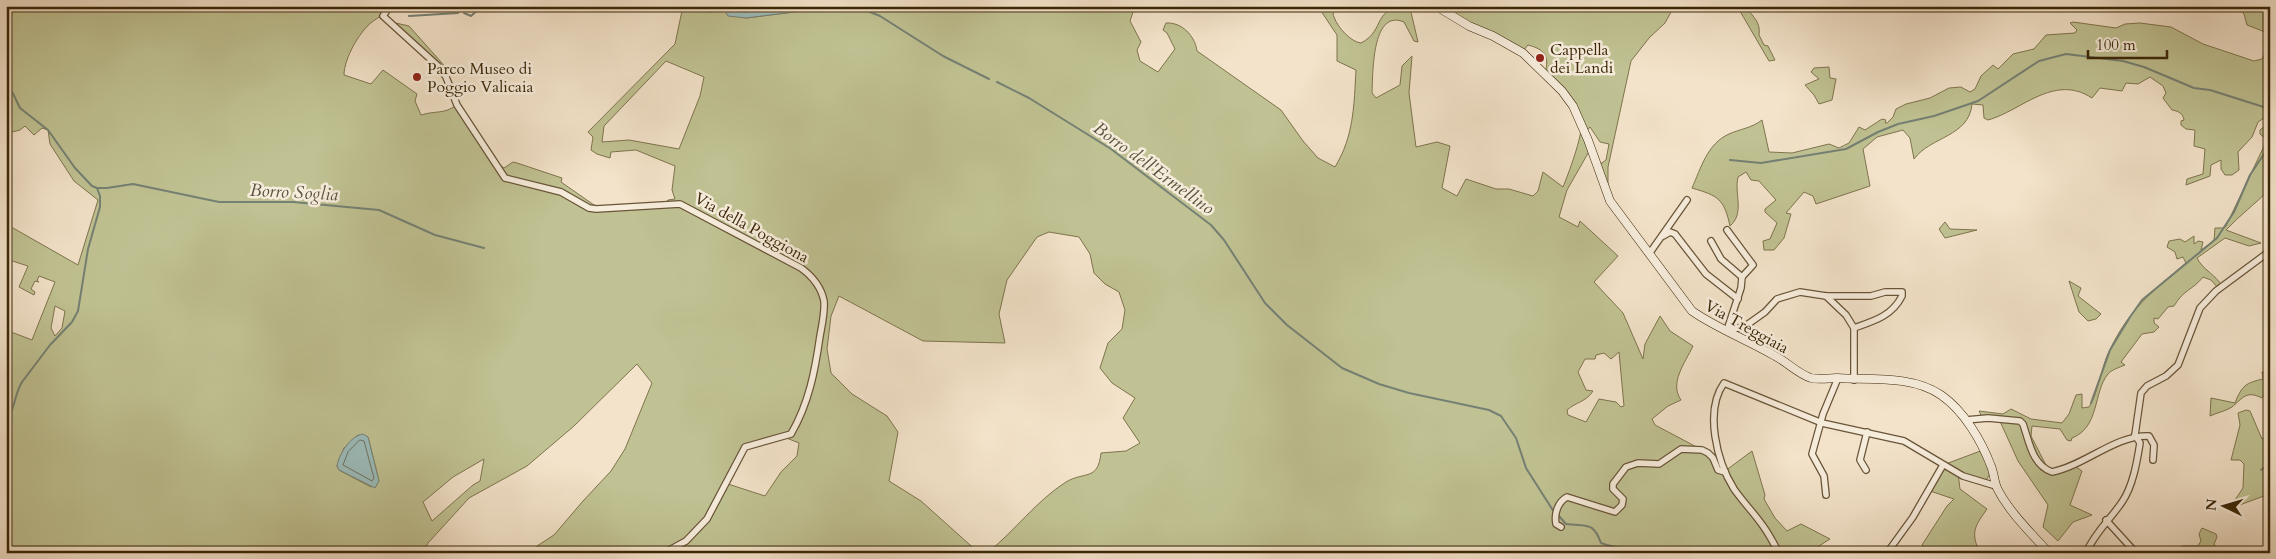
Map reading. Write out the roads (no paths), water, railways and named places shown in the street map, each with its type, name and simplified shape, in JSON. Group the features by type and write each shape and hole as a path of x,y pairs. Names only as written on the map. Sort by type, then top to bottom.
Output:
{"street":[{"name":"Via della Poggiona","path":"390,6 383,16 438,66 446,77 458,105 505,178 561,192 589,208 608,209 665,203 689,207 801,268 814,278 824,302 823,318 813,379 791,434 745,447 707,519 686,541 664,553"},
{"name":"Via Treggiaia","path":"1436,6 1468,26 1493,36 1523,53 1562,91 1573,106 1588,140 1610,201 1692,311 1711,324 1727,330 1753,346 1774,355 1807,376 1854,380 1894,380 1916,385 1940,394 1966,420 1991,466 1996,486 2009,506 2049,553"},
{"path":"1649,254 1687,200"},
{"path":"1727,230 1752,261 1751,269 1742,277 1738,299 1727,330 1744,327 1765,312 1777,299 1800,292 1826,296 1871,296 1885,292 1902,292 1902,296 1892,311 1873,322 1854,328"},
{"path":"1663,236 1670,232 1675,234 1706,274 1738,299"},
{"path":"1711,241 1721,259 1742,277"},
{"path":"2086,553 2106,520 2124,499 2135,468 2140,443 2135,436 2142,393 2147,386 2166,376 2178,365 2200,308 2216,291 2270,251"},
{"path":"1826,296 1846,315 1854,328 1854,380"},
{"path":"1826,495 1824,476 1812,454 1823,414 1838,378"},
{"path":"1779,553 1764,526 1735,490 1725,472 1713,413 1717,393 1724,383 1822,423 1904,441 1963,476 1996,486"},
{"path":"1966,420 1988,418 2020,422 2025,428 2031,451 2052,472 2068,467 2135,436 2149,436 2154,445 2152,460"},
{"path":"1866,470 1860,460 1867,432"},
{"path":"1561,527 1556,524 1556,514 1563,499 1571,497 1615,512 1622,505 1623,499 1613,486 1626,467 1638,463 1659,464 1681,449 1702,450 1713,458 1718,470 1725,472"},
{"path":"1887,553 1913,517 1943,465"},
{"path":"2106,520 2136,553"}],"water":[{"path":"728,6 819,6 818,9 746,18 728,16 725,11"},
{"path":"363,434 368,437 379,481 375,488 339,470 337,466 346,446 358,435"}],"waterway":[{"name":"Borro dell'Ermellino","path":"464,13 471,16 482,6"},
{"name":"Borro dell'Ermellino","path":"701,6 709,12 730,6"},
{"name":"Borro dell'Ermellino","path":"855,6 880,16 943,56 989,79"},
{"name":"Borro dell'Ermellino","path":"409,16 458,13"},
{"path":"1730,160 1761,163 1846,149 1898,124 1934,116 1978,101 2039,61 2066,54 2123,61 2144,67 2194,88 2210,90 2270,109"},
{"name":"Borro Soglia","path":"6,79 20,108 48,130 75,168 92,186 97,188 133,184 219,202 293,202 379,210 435,235 484,248"},
{"name":"Borro dell'Ermellino","path":"997,82 1029,98 1111,149 1211,225 1224,240 1265,303 1287,325 1342,368 1379,384 1409,393 1489,410 1501,416 1516,438 1526,468 1554,512"},
{"path":"2091,403 2110,350 2130,317 2142,300 2217,238 2234,212 2250,175 2270,145"},
{"name":"Borro Soglia","path":"6,423 22,382 50,345 72,322 78,311 88,249 100,207 100,196 97,188"},
{"path":"2261,470 2270,463"},
{"name":"Borro dell'Ermellino","path":"1558,515 1566,524 1592,528 1601,543 1642,553"}],"place":[{"name":"Cappella dei Landi","path":"1540,58"},
{"name":"Parco Museo di Poggio Valicaia","path":"417,77"}]}
